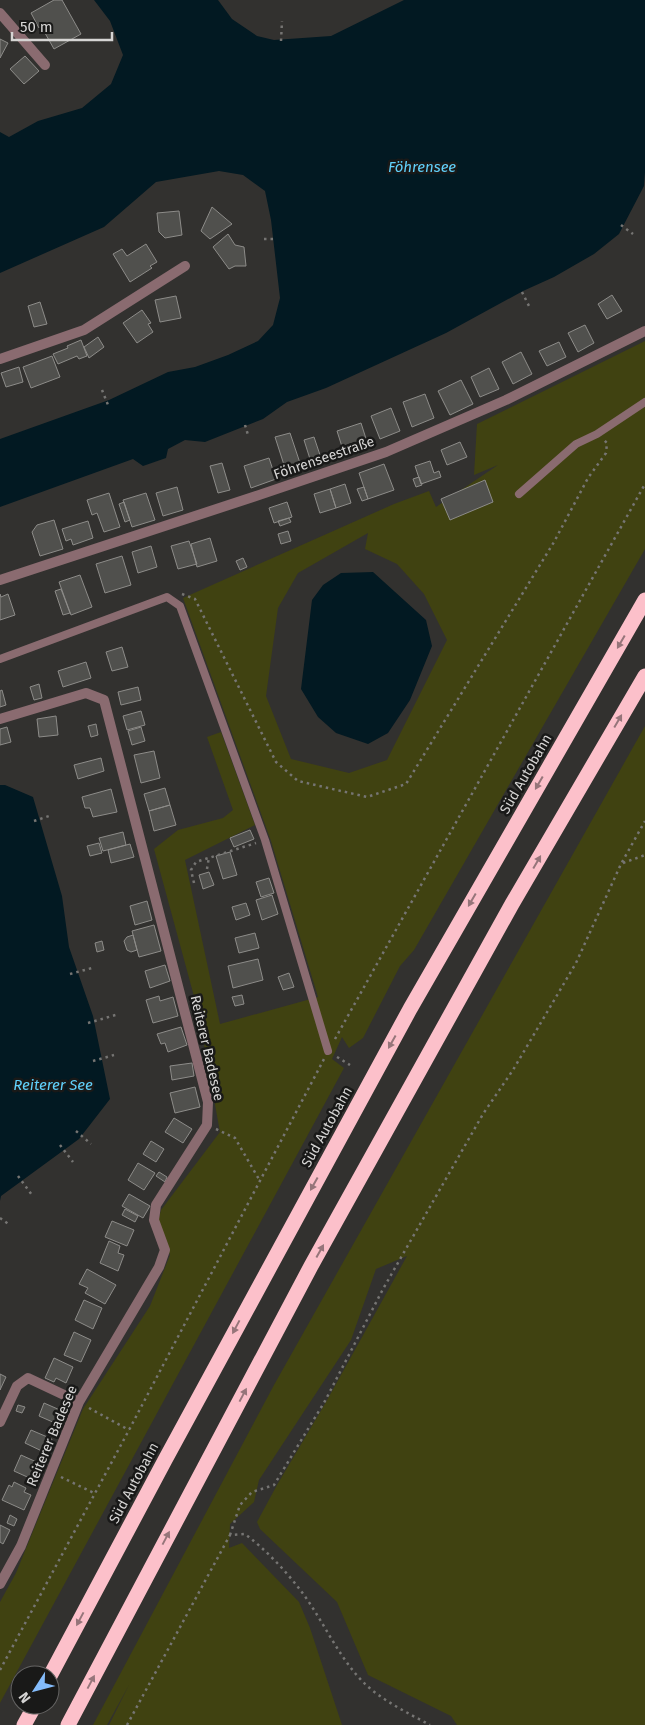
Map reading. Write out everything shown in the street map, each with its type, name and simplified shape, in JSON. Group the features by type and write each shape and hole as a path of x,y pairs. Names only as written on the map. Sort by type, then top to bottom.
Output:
{"highway":[{"name":"Süd Autobahn","path":"56,1665 410,1009 645,600"},
{"path":"68,1725 316,1258 508,912 645,676"}],"street":[{"path":"0,13 45,65"},
{"path":"0,359 84,330 184,266"},
{"name":"Föhrenseestraße","path":"0,580 386,452 506,400 645,332"},
{"name":"Reiterer Badesee","path":"0,720 86,693 104,700 208,1102 208,1125 156,1205 154,1220 165,1250 159,1267 79,1402 21,1546 0,1584"},
{"path":"0,1422 16,1386 28,1378 79,1402"}],"lane":[{"path":"519,494 576,444 597,434 645,402"},
{"path":"0,659 167,597 180,606 264,840 328,1051"}],"path":[{"path":"281,41 282,21"},
{"path":"621,225 633,234"},
{"path":"264,240 275,239"},
{"path":"522,292 529,306"},
{"path":"102,390 108,405"},
{"path":"245,425 248,434"},
{"path":"167,597 177,592 195,599 276,762 298,781 368,797 406,784 554,542 588,478 606,454 606,443 597,434"},
{"path":"0,1670 96,1494 328,1051 645,484"},
{"path":"34,821 52,815"},
{"path":"127,1725 230,1535 240,1505 252,1492 274,1485 326,1401 384,1289 483,1114 513,1070 576,962 622,864 645,821"},
{"path":"194,883 191,870 196,862 264,840"},
{"path":"622,864 645,855"},
{"path":"206,869 209,857"},
{"path":"70,974 92,968"},
{"path":"88,1023 119,1014"},
{"path":"328,1051 350,1065"},
{"path":"93,1061 114,1055"},
{"path":"208,1125 235,1138 260,1181"},
{"path":"76,1132 91,1144"},
{"path":"60,1145 73,1162"},
{"path":"18,1176 32,1195"},
{"path":"0,1218 10,1225"},
{"path":"79,1402 129,1430"},
{"path":"51,1472 96,1494"},
{"path":"230,1535 246,1534 258,1544 301,1591 344,1658 364,1683 399,1708 430,1725"}],"shaded area":[{"path":"645,341 645,549 414,950 400,966 363,1038 349,1048 342,1037 332,1059 344,1068 21,1665 10,1665 10,1685 0,1703 0,1602 16,1573 83,1409 150,1306 170,1255 158,1222 161,1210 220,1132 198,1011 154,849 178,830 223,818 233,810 207,737 221,732 255,825 185,860 220,1024 318,997 271,841 183,598 394,504 429,491 436,507 498,465 474,475 477,424","holes":["368,533 365,549 397,564 424,594 447,640 387,760 349,773 291,759 266,696 278,608 298,573"]},
{"path":"645,726 645,1725 457,1725 451,1716 368,1675 337,1602 260,1529 257,1522 407,1256 376,1269 351,1340 259,1480 254,1502 230,1524 229,1548 242,1543 299,1602 310,1628 342,1725 109,1725 129,1685 107,1725 93,1725 274,1385"}],"water":[{"name":"Föhrensee","path":"94,0 218,0 232,19 257,36 274,40 331,36 404,0 645,0 644,186 619,234 594,254 446,333 326,388 287,402 263,419 205,442 185,440 168,449 166,458 143,466 133,459 0,507 0,439 109,400 168,372 195,367 258,341 273,325 280,298 271,220 265,191 243,175 219,171 156,182 104,227 0,273 0,132 9,137 38,121 82,108 111,84 123,55 110,21"},
{"path":"373,572 426,620 432,646 410,700 388,733 368,744 336,733 318,717 301,689 312,600 323,585 341,573"},
{"name":"Reiterer See","path":"0,785 5,785 33,797 62,896 69,947 93,1016 110,1099 79,1139 1,1196 0,1201"}],"building":[{"path":"54,0 62,0 81,34 54,49 31,13"},
{"path":"0,39 8,43 0,58"},
{"path":"25,56 39,71 24,84 10,69"},
{"path":"212,207 232,224 210,239 201,231"},
{"path":"179,211 182,235 165,238 159,232 157,213"},
{"path":"228,234 235,245 244,247 246,266 235,266 229,269 213,247"},
{"path":"146,244 157,262 150,266 152,268 130,282 113,254 122,249 127,256"},
{"path":"612,295 622,311 607,319 598,304"},
{"path":"176,296 181,318 160,322 155,300"},
{"path":"40,302 47,324 34,327 28,306"},
{"path":"142,310 151,323 148,324 153,332 137,343 123,323"},
{"path":"585,325 594,343 578,352 568,333"},
{"path":"98,337 104,347 89,358 84,347"},
{"path":"81,340 87,356 79,359 77,356 58,364 53,354"},
{"path":"559,342 566,357 547,366 539,351"},
{"path":"521,352 532,374 513,384 502,362"},
{"path":"52,356 60,377 31,388 23,367"},
{"path":"19,367 23,382 6,387 1,373"},
{"path":"489,368 499,389 480,397 471,377"},
{"path":"461,380 473,404 450,415 438,391"},
{"path":"425,394 434,418 412,427 403,402"},
{"path":"391,408 400,431 380,439 371,416"},
{"path":"361,423 368,445 344,453 337,431"},
{"path":"290,433 300,463 285,468 275,437"},
{"path":"314,437 320,455 310,459 304,440"},
{"path":"460,442 467,457 447,465 441,450"},
{"path":"269,458 276,479 251,488 244,466"},
{"path":"430,461 434,473 439,471 441,477 421,484 415,466"},
{"path":"222,463 230,490 218,493 210,466"},
{"path":"384,464 394,490 368,499 359,473"},
{"path":"419,477 422,485 416,487 413,479"},
{"path":"485,480 493,502 450,520 441,499"},
{"path":"345,484 351,503 336,508 330,489"},
{"path":"177,487 183,510 163,516 156,493"},
{"path":"364,487 368,499 362,501 357,489"},
{"path":"330,489 336,508 320,513 314,494"},
{"path":"109,493 120,527 104,532 97,513 92,515 87,500"},
{"path":"146,493 155,520 132,527 123,500"},
{"path":"124,502 130,520 125,522 119,504"},
{"path":"287,502 292,517 274,523 269,508"},
{"path":"289,518 291,522 280,526 278,521"},
{"path":"54,520 63,549 40,556 32,532 37,525"},
{"path":"88,521 93,538 73,545 71,539 66,541 62,529"},
{"path":"288,531 291,541 281,544 278,534"},
{"path":"210,538 217,561 197,567 191,544"},
{"path":"189,541 197,564 178,569 171,546"},
{"path":"151,546 157,567 138,573 132,552"},
{"path":"122,556 131,585 105,593 96,564"},
{"path":"243,558 247,567 240,570 236,561"},
{"path":"80,575 92,607 71,615 59,582"},
{"path":"61,589 70,613 63,615 55,591"},
{"path":"0,594 1,597 8,594 15,615 0,620"},
{"path":"122,647 128,667 112,671 106,652"},
{"path":"86,662 91,678 63,687 58,671"},
{"path":"39,684 42,698 34,700 30,687"},
{"path":"138,687 141,700 121,705 118,692"},
{"path":"2,690 6,705 0,707 0,691"},
{"path":"141,711 145,725 127,730 123,716"},
{"path":"56,716 58,735 39,737 37,719"},
{"path":"96,724 98,735 91,737 88,726"},
{"path":"7,727 11,742 0,745 0,729"},
{"path":"141,727 145,741 132,745 128,731"},
{"path":"154,751 160,778 141,783 134,755"},
{"path":"101,758 104,771 78,779 74,765"},
{"path":"165,788 170,805 149,811 144,794"},
{"path":"111,789 117,812 93,817 90,808 85,808 82,797"},
{"path":"170,805 176,825 154,831 149,811"},
{"path":"250,830 254,839 234,847 230,838"},
{"path":"123,832 126,845 103,851 99,838"},
{"path":"99,843 102,853 90,856 87,846"},
{"path":"130,844 134,857 111,863 108,850"},
{"path":"230,852 237,875 223,879 216,856"},
{"path":"209,872 214,885 203,889 199,875"},
{"path":"269,878 274,893 261,897 256,882"},
{"path":"272,895 278,914 262,920 256,900"},
{"path":"147,901 152,920 135,925 130,906"},
{"path":"246,903 250,915 236,920 232,907"},
{"path":"154,925 161,951 139,957 132,931"},
{"path":"255,933 259,948 239,953 235,938"},
{"path":"133,935 137,950 131,952 127,950 124,941 127,937"},
{"path":"102,941 104,950 97,952 95,943"},
{"path":"258,959 263,980 233,988 228,966"},
{"path":"165,965 170,981 150,988 145,971"},
{"path":"289,973 294,987 283,990 278,977"},
{"path":"242,995 244,1004 235,1006 232,997"},
{"path":"159,996 160,1001 173,997 178,1016 153,1023 146,1000"},
{"path":"181,1027 187,1045 168,1052 165,1043 161,1044 157,1034"},
{"path":"192,1063 194,1076 172,1080 170,1066"},
{"path":"195,1087 200,1107 175,1113 170,1093"},
{"path":"174,1118 192,1129 183,1143 165,1132"},
{"path":"151,1141 164,1149 156,1162 143,1154"},
{"path":"138,1163 155,1173 144,1190 128,1180"},
{"path":"159,1172 167,1177 165,1182 156,1176"},
{"path":"129,1194 150,1206 143,1218 122,1206"},
{"path":"125,1209 138,1216 135,1222 122,1215"},
{"path":"112,1221 134,1230 127,1246 105,1237"},
{"path":"109,1241 120,1246 118,1253 124,1255 118,1271 100,1263"},
{"path":"87,1269 116,1285 105,1304 85,1293 88,1288 79,1284"},
{"path":"84,1300 102,1308 93,1329 75,1320"},
{"path":"74,1332 91,1340 81,1362 64,1355"},
{"path":"54,1358 73,1367 66,1383 56,1378 54,1382 45,1378"},
{"path":"0,1374 6,1377 0,1390"},
{"path":"44,1403 60,1410 55,1423 39,1416"},
{"path":"18,1405 25,1407 22,1413 16,1411"},
{"path":"31,1430 52,1439 46,1453 25,1443"},
{"path":"21,1455 41,1464 34,1480 14,1471"},
{"path":"14,1482 26,1488 24,1492 31,1495 24,1510 2,1500 9,1485 12,1487"},
{"path":"10,1515 17,1519 14,1526 7,1523"},
{"path":"0,1525 10,1530 3,1544 0,1542"}]}
